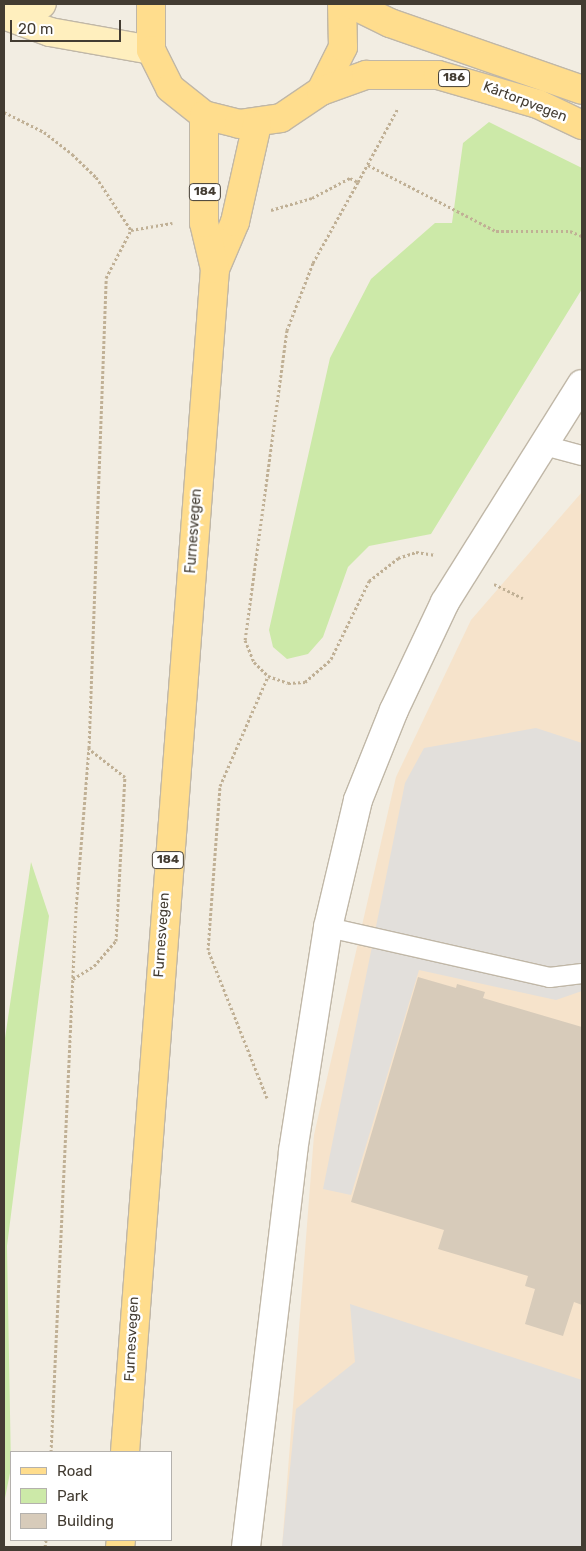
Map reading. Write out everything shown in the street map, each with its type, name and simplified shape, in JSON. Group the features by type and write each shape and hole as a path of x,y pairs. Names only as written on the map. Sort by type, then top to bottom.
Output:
{"main road":[{"path":"4,15 42,4"},
{"path":"151,4 151,50 170,88 204,115 257,124 303,107 321,91 343,48 342,4"},
{"name":"186","path":"351,4 390,23 582,90"},
{"path":"4,15 50,32 151,50"},
{"name":"Kårtorpvegen","path":"321,91 366,74 438,74 538,104 582,125"},
{"name":"Furnesvegen","path":"204,115 204,224 215,268"},
{"name":"Furnesvegen","path":"125,1451 215,268 234,222 257,124"}],"street":[{"path":"246,1547 275,1285 328,927 358,800 394,710 465,569 582,384"}],"lane":[{"path":"544,445 582,455"},
{"path":"328,927 549,977 582,973"}],"path":[{"path":"401,101 368,165 313,263 287,330 245,640 254,662 268,676 288,682 305,682 331,659 369,581 398,558 416,552 438,556 523,598"},
{"path":"4,112 44,132 72,154 96,177 131,230"},
{"path":"368,165 496,231 570,231 582,236"},
{"path":"261,212 312,198 350,178 358,182"},
{"path":"131,230 182,222"},
{"path":"51,1451 73,979 89,748 106,278 131,230"},
{"path":"268,676 220,786 208,950 269,1102"},
{"path":"73,979 94,966 116,941 125,810 125,777 89,748"}],"shaded area":[{"path":"582,492 582,1547 282,1547 314,1135 396,777 471,620"},
{"path":"536,728 582,743 582,991 556,1000 419,970 351,1195 323,1189 405,783 424,748"},
{"path":"350,1304 582,1380 582,1547 282,1547 296,1409 355,1362"}],"green space":[{"path":"489,122 582,168 582,289 431,534 369,546 348,567 323,637 308,654 287,659 273,647 269,630 330,358 371,279 435,223 452,223 463,143"},
{"path":"31,862 49,916 7,1246 11,1451 10,1473 4,1503 4,1045"}],"building":[{"path":"418,977 456,988 457,984 485,992 483,998 582,1027 582,1305 574,1302 563,1336 525,1324 535,1289 525,1286 528,1276 438,1249 444,1230 351,1202"}]}
